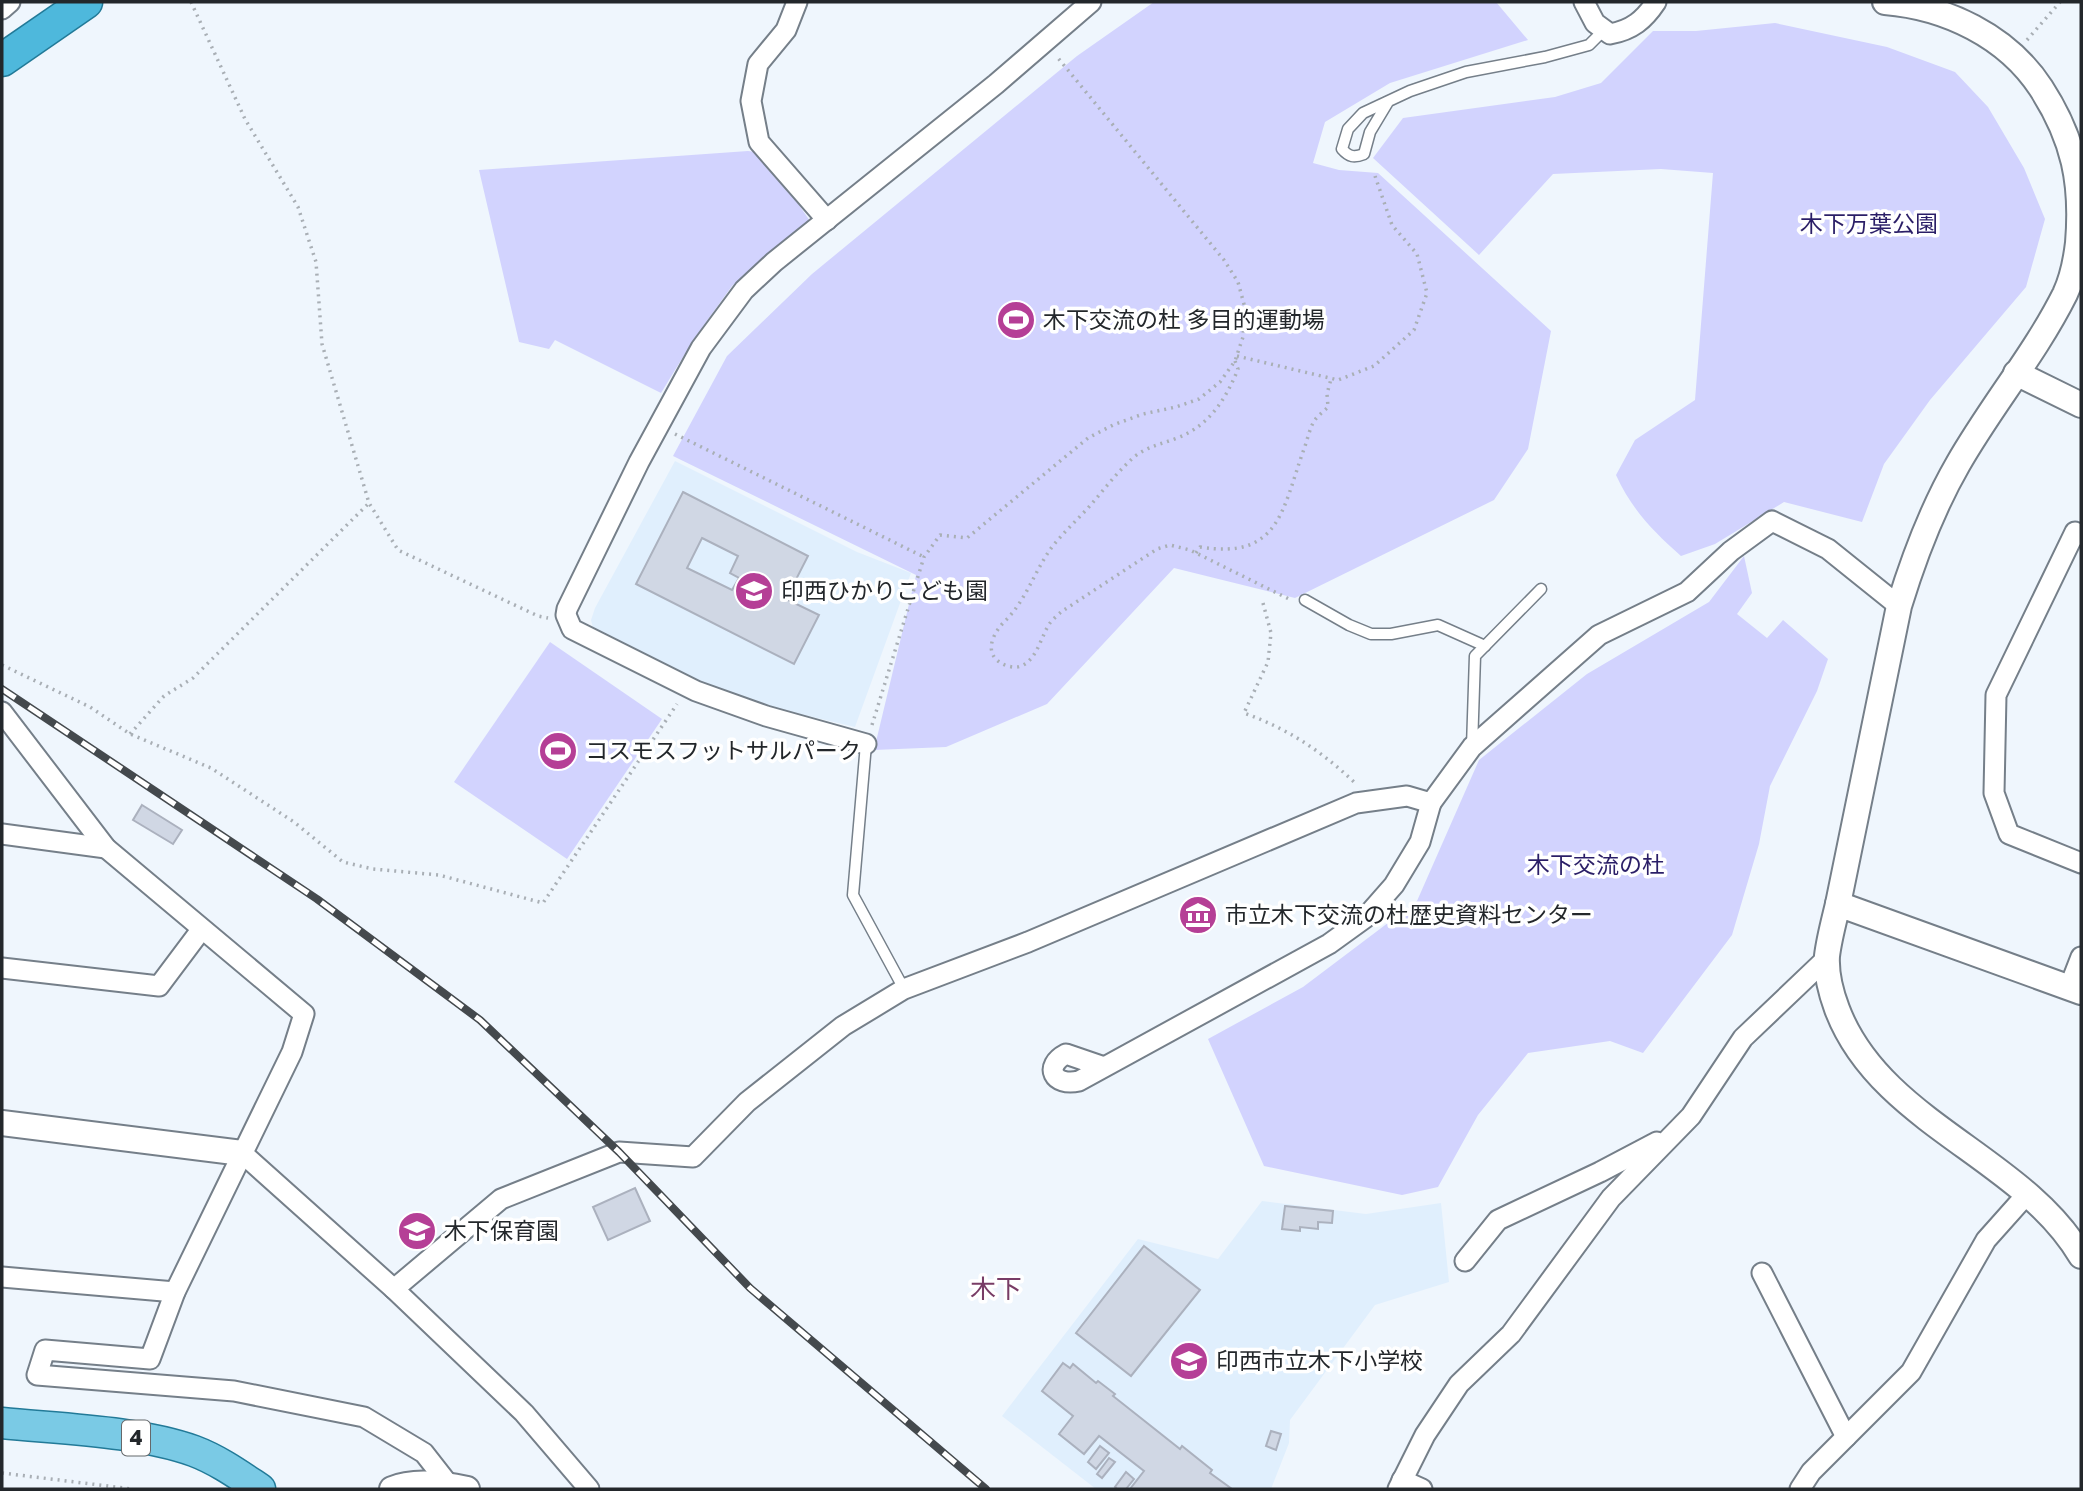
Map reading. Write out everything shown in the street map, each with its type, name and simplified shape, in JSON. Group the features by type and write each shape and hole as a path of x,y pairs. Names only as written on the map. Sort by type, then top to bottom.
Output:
{"highway":[{"path":"2,60 86,2"}],"main road":[{"name":"4","path":"2,1423 146,1439 194,1451 227,1467 260,1489"}],"street":[{"path":"2,9 9,2"},
{"path":"797,2 786,30 758,64 751,101 759,142 827,220"},
{"path":"866,744 766,716 695,691 592,640 572,628 566,615 570,602 701,348 744,290 774,262 1046,43 1091,2"},
{"path":"1584,2 1595,23 1610,34 1639,23 1656,2"},
{"path":"1885,2 1935,10 1965,23 1997,42 2024,64 2054,108 2068,135 2081,190 2081,222 2077,256 2066,291 2045,331 1944,489 1910,570 1899,606 1827,958 1830,985 1841,1019 1853,1044 1866,1060 1924,1115 2027,1194 2056,1221 2081,1256"},
{"path":"2016,373 2081,405"},
{"path":"1104,1067 1329,944 1364,918 1394,885 1420,842 1431,803 1472,747 1599,635 1687,592 1731,551 1772,521 1828,549 1899,606"},
{"path":"2081,535 2075,532 1996,695 1994,793 2009,834 2081,863"},
{"path":"2,712 106,848 304,1014 292,1052 175,1292 150,1359 45,1350 37,1375 234,1391 364,1417 424,1453 458,1487"},
{"path":"394,1289 501,1199 619,1152 693,1157 747,1102 843,1026 904,989 1028,942 1356,803 1407,796 1431,803"},
{"path":"2,834 106,848"},
{"path":"1838,904 2075,990 2081,957"},
{"path":"2,968 159,986 201,930"},
{"path":"1422,1489 1400,1485 1425,1435 1460,1384 1511,1334 1611,1198 1691,1116 1743,1038 1827,958"},
{"path":"2,1122 242,1153 394,1289 524,1413 589,1489"},
{"path":"1465,1261 1498,1220 1601,1172 1673,1133"},
{"path":"1801,1489 1811,1472 1911,1373 1986,1240 2027,1194"},
{"path":"1762,1273 1846,1437"},
{"path":"2,1277 175,1292"},
{"path":"392,1489 401,1485 458,1487"}],"lane":[{"path":"1388,102 1370,132 1364,154 1356,157 1348,155 1342,149 1348,129 1363,113 1410,91 1466,72 1545,57 1589,45 1603,31"},
{"path":"1472,747 1475,656 1541,589"},
{"path":"1305,600 1371,634 1391,634 1438,625 1485,646"},
{"path":"866,744 853,895 904,989"}],"path":[{"path":"191,2 245,119 298,207 316,262 322,344 369,503 398,550 538,616 568,623"},
{"path":"2025,43 2060,2"},
{"path":"866,744 924,557 940,535 967,538 1088,438 1143,414 1199,399 1220,382 1236,359 1243,337 1245,309 1238,282 1224,260 1046,43"},
{"path":"1236,359 1338,380 1374,366 1414,330 1427,293 1417,254 1392,225 1375,176"},
{"path":"1236,359 1238,369 1217,410 1199,426 1178,438 1152,445 1137,455 1052,547 1030,587 992,636 991,647 994,657 1001,663 1020,667 1029,660 1050,624 1061,612 1157,550 1170,545 1196,553 1287,599 1305,600"},
{"path":"1196,553 1200,547 1232,550 1247,547 1261,541 1271,532 1282,512 1314,422 1328,407 1327,394 1331,379"},
{"path":"659,426 924,557"},
{"path":"130,734 164,696 193,678 369,503"},
{"path":"1264,603 1271,632 1268,662 1244,713 1277,725 1308,745 1373,800"},
{"path":"2,665 90,707 130,734 211,768 294,822 343,862 373,869 439,875 543,903 678,703 667,697"},
{"path":"2,1473 132,1489"}],"shaded area":[{"name":"印西ひかりこども園","path":"675,461 857,552 911,573 855,727 775,708 674,672 593,628 591,620 595,608"},
{"name":"印西市立木下小学校","path":"1262,1201 1366,1214 1441,1203 1449,1282 1375,1305 1290,1420 1289,1443 1271,1489 1096,1489 1002,1416 1138,1239 1218,1259"}],"green space":[{"path":"1154,2 1496,2 1528,40 1390,83 1325,122 1313,163 1339,170 1378,173 1551,331 1528,449 1494,500 1295,598 1174,568 1047,704 946,747 874,750 916,575 673,456 727,356 812,274 1077,56"},
{"name":"木下万葉公園","path":"1775,23 1887,47 1955,72 1988,107 2024,168 2045,219 2026,287 1930,400 1884,464 1862,522 1784,502 1715,544 1681,556 1644,519 1616,475 1635,440 1695,400 1713,173 1661,169 1553,174 1479,255 1373,158 1403,118 1555,97 1601,83 1653,31 1696,31"},
{"path":"748,151 763,153 810,221 732,286 694,339 661,393 555,340 549,349 519,342 479,170"},
{"name":"木下交流の杜","path":"1744,556 1752,593 1737,614 1767,638 1783,620 1828,659 1817,691 1770,786 1759,844 1732,935 1643,1053 1610,1041 1528,1053 1478,1115 1438,1187 1402,1195 1264,1166 1208,1039 1303,987 1417,901 1479,760 1587,674 1709,602"},
{"name":"コスモスフットサルパーク","path":"550,642 662,719 567,859 454,782"}],"building":[{"path":"683,492 808,556 786,599 819,615 794,664 636,584","holes":["702,538 738,556 730,573 739,578 732,590 687,568"]},
{"path":"142,805 182,830 173,844 133,820"},
{"path":"635,1188 650,1221 608,1240 593,1207"},
{"path":"1285,1206 1333,1211 1332,1223 1318,1222 1318,1229 1282,1229"},
{"path":"1144,1246 1200,1290 1131,1376 1076,1333"},
{"path":"1063,1363 1070,1368 1073,1364 1096,1383 1098,1381 1115,1394 1113,1396 1180,1449 1182,1446 1212,1470 1210,1473 1232,1489 1130,1489 1144,1471 1099,1436 1084,1454 1059,1434 1073,1416 1042,1391"},
{"path":"1271,1431 1281,1434 1276,1450 1266,1446"},
{"path":"1100,1446 1109,1453 1096,1469 1088,1462"},
{"path":"1109,1458 1115,1462 1102,1478 1097,1474"},
{"path":"1126,1472 1134,1479 1126,1489 1117,1489 1115,1487"}],"railway":[{"path":"2,689 317,899 480,1020 619,1152 750,1288 986,1489"}],"place":[{"name":"木下交流の杜 多目的運動場","path":"1016,320"},
{"name":"印西ひかりこども園","path":"754,591"},
{"name":"コスモスフットサルパーク","path":"558,751"},
{"name":"市立木下交流の杜歴史資料センター","path":"1198,915"},
{"name":"木下保育園","path":"417,1231"},
{"name":"印西市立木下小学校","path":"1189,1361"}],"district":[{"name":"木下","path":"996,1289"}]}
